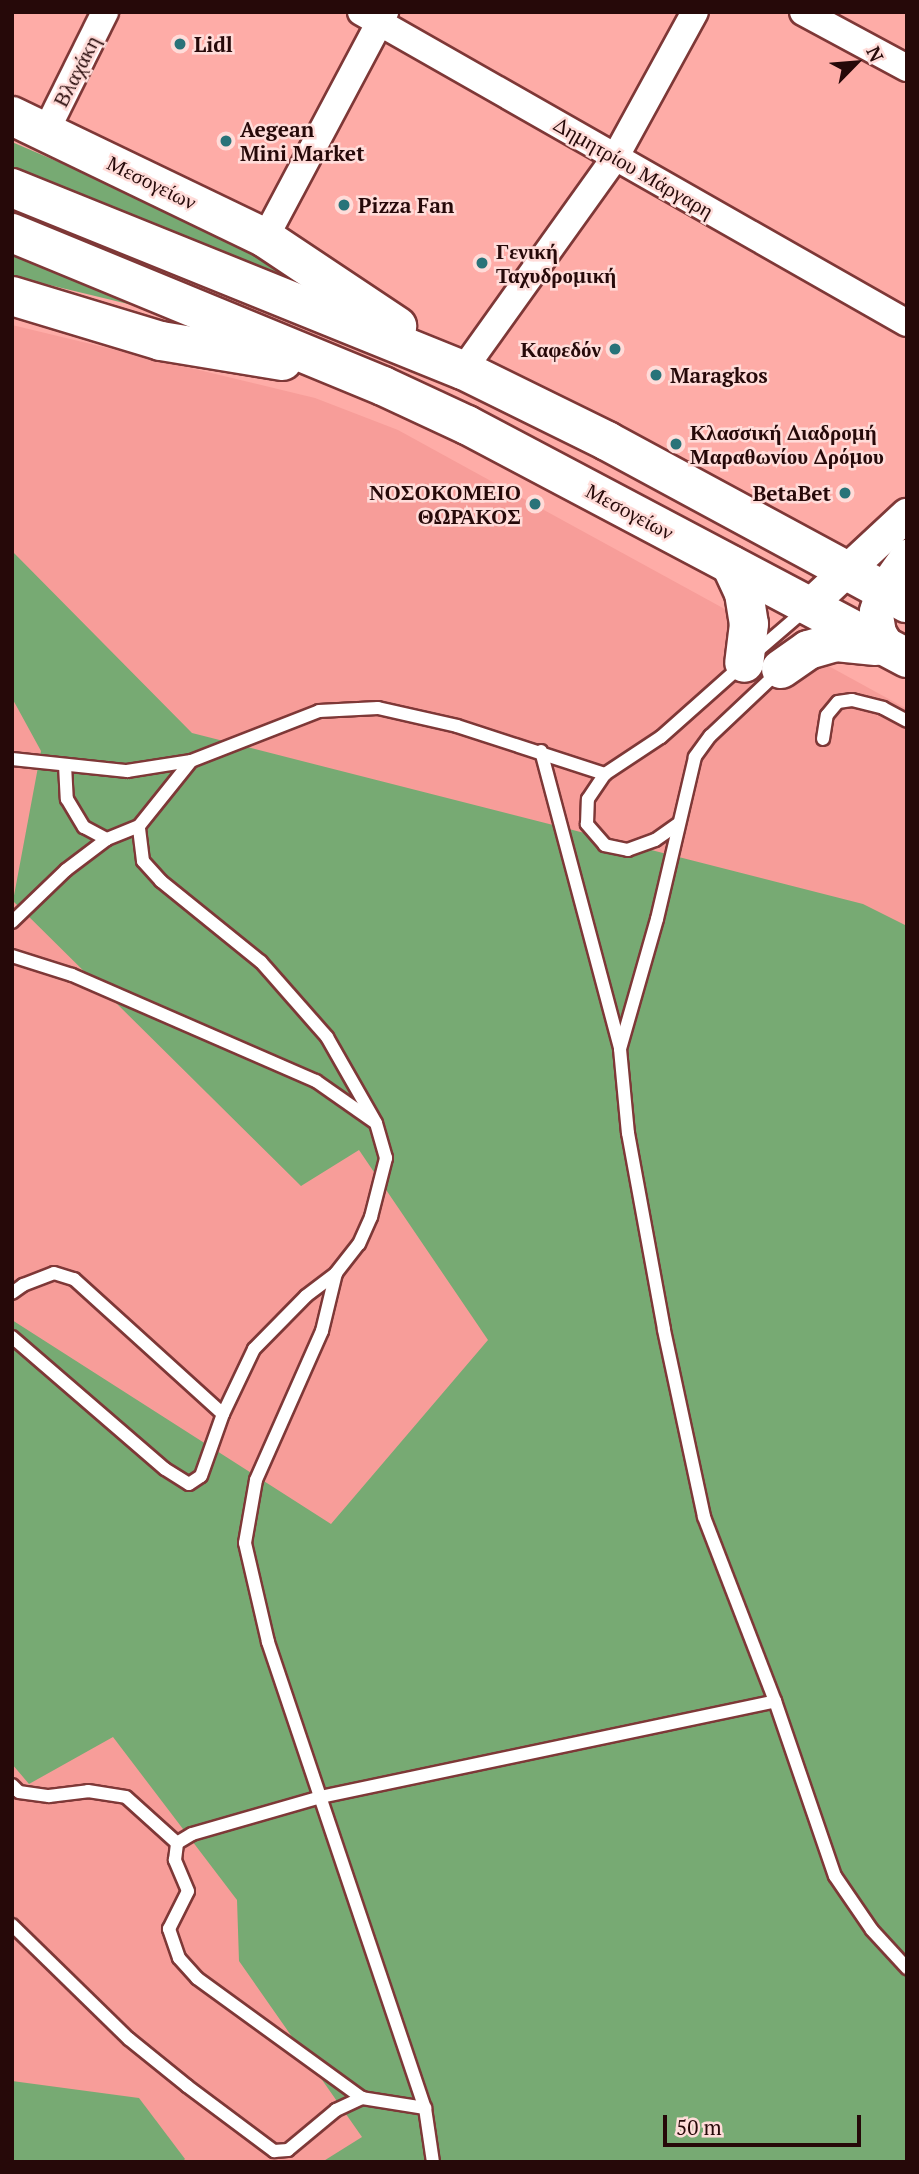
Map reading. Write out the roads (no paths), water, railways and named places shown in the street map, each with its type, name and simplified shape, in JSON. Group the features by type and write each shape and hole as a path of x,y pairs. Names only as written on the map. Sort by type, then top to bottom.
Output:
{"main road":[{"name":"Μεσογείων","path":"29,123 265,238 463,370"},
{"name":"Μεσογείων","path":"12,188 463,370 607,441 895,596"},
{"name":"Μεσογείων","path":"12,233 349,372 467,425 731,565 805,623 898,654"},
{"name":"Μεσογείων","path":"14,297 161,341 349,372"},
{"path":"731,565 744,593 749,624 744,663"},
{"path":"781,669 808,650 836,642 864,643 898,654"}],"street":[{"name":"Βλαχάκη","path":"29,123 105,12"},
{"path":"463,370 616,156 695,12"},
{"path":"803,12 907,68"},
{"path":"265,238 375,15"},
{"name":"Δημητρίου Μάργαρη","path":"375,15 907,323"},
{"path":"805,623 847,571 907,515"},
{"path":"898,654 880,632 876,611 895,596 907,556"}],"lane":[{"path":"678,824 654,840 628,850 605,845 587,824 588,799 605,774 662,737 744,663 805,623"},
{"path":"620,1049 657,919 695,757 710,736 781,669 805,623"},
{"path":"823,739 827,715 838,702 852,700 883,708 907,721"},
{"path":"12,759 127,771 191,761 319,711 378,708 541,751 605,774"},
{"path":"541,751 620,1049 628,1133 664,1330 704,1517 775,1701 835,1877 872,1930 907,1968"},
{"path":"12,922 66,870 107,839 139,826 191,761"},
{"path":"65,765 68,799 84,827 107,839"},
{"path":"12,1337 165,1469 189,1484 201,1476 223,1414 254,1349 306,1296 336,1273 359,1244 371,1217 386,1158 376,1123 327,1037 261,962 161,881 143,861 139,826"},
{"path":"12,956 96,985 316,1082 376,1123"},
{"path":"12,1293 23,1285 54,1273 74,1279 223,1414"},
{"path":"336,1273 322,1331 256,1480 245,1543 268,1642 425,2108 433,2162"},
{"path":"177,1843 192,1834 321,1797 775,1701"},
{"path":"12,1785 19,1792 49,1796 89,1791 126,1797 177,1843"},
{"path":"177,1843 175,1860 188,1891 169,1929 180,1958 197,1978 362,2098 425,2108"},
{"path":"12,1925 130,2039 274,2151 288,2150 336,2110 362,2098"}],"place":[{"name":"Lidl","path":"180,44"},
{"name":"Aegean Mini Market","path":"226,141"},
{"name":"Pizza Fan","path":"344,205"},
{"name":"Γενική Ταχυδρομική","path":"482,263"},
{"name":"Καφεδόν","path":"615,349"},
{"name":"Maragkos","path":"656,375"},
{"name":"Κλασσική Διαδρομή Μαραθωνίου Δρόμου","path":"676,444"},
{"name":"BetaBet","path":"845,493"},
{"name":"ΝΟΣΟΚΟΜΕΙΟ ΘΩΡΑΚΟΣ","path":"535,504"}]}
